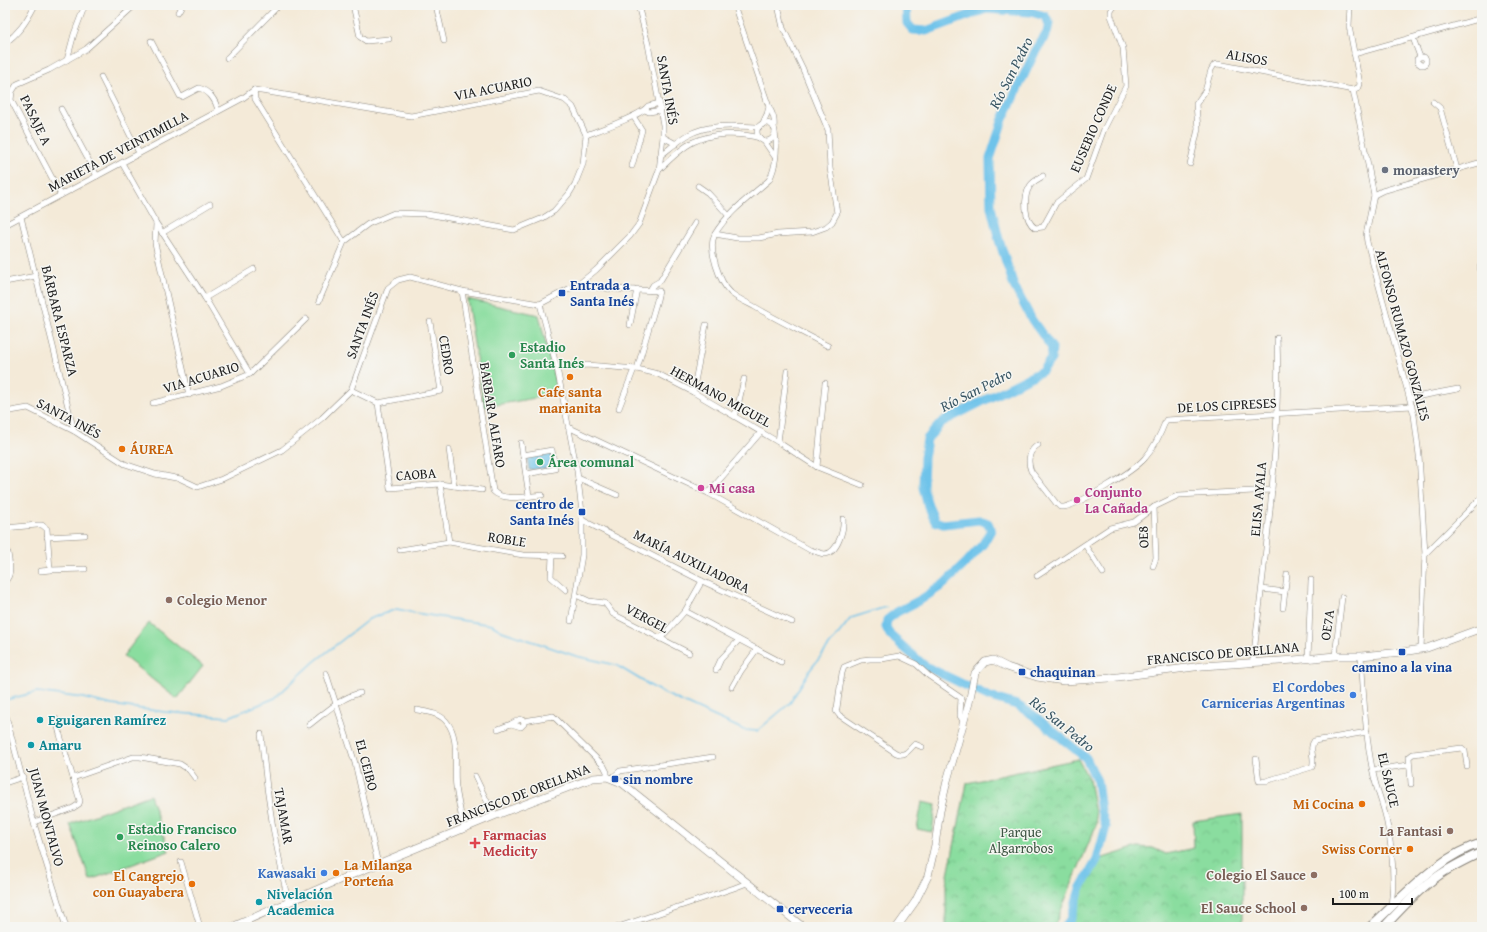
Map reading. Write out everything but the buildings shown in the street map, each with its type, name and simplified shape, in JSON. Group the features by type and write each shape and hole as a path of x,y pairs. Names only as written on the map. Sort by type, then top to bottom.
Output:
{"main road":[{"path":"1370,927 1435,868 1456,854 1482,843"},
{"path":"1384,927 1407,903 1438,876 1482,852"}],"street":[{"path":"67,60 74,34 85,5"},
{"name":"PASAJE A","path":"61,195 11,100 12,92 17,84 49,70 86,49 134,5"},
{"path":"178,12 182,5"},
{"path":"227,58 275,9 275,5"},
{"path":"352,5 362,40 389,39"},
{"path":"436,5 444,42"},
{"name":"SANTA INÉS","path":"5,412 28,408 74,431 125,464 154,474 181,479 198,487 222,479 282,450 322,418 351,390 388,288 398,280 410,278 462,291 540,304 580,283 596,270 630,236 639,224 659,170 663,137 661,110 638,5"},
{"path":"734,5 769,107 775,120 777,148 773,173 769,180 729,216 715,234 712,252 722,279 731,293 828,346"},
{"path":"715,234 737,238 759,238 778,234 812,232 826,227 832,222 836,213 830,168 828,130 802,67 783,28 778,5"},
{"name":"EUSEBIO CONDE","path":"1043,176 1031,184 1025,199 1030,221 1035,228 1043,227 1056,203 1086,179 1104,129 1126,86 1123,48 1111,16 1111,11 1116,5"},
{"path":"1350,5 1349,26 1360,84 1359,87 1353,90 1374,195 1382,191 1482,162"},
{"path":"5,43 14,37 24,26 34,7"},
{"path":"1354,54 1482,18"},
{"path":"1413,38 1420,57"},
{"path":"151,41 180,96 182,97 199,88 205,90 210,93 218,107 218,111"},
{"name":"ALISOS","path":"1190,164 1198,129 1196,104 1205,91 1214,65 1218,64 1250,69 1353,90"},
{"path":"101,76 139,154"},
{"path":"254,90 254,99 344,242"},
{"name":"MARIETA DE VEINTIMILLA","path":"5,225 243,98 254,90"},
{"name":"VIA ACUARIO","path":"254,90 411,116 539,91 565,100 573,107 586,135"},
{"path":"1433,102 1440,108 1457,169"},
{"path":"319,301 344,242 368,224 394,213 427,214 514,230 543,218 554,211 569,194 575,184 583,164 586,135 633,116 645,110 648,106 660,103"},
{"path":"769,107 767,114 757,132 775,157"},
{"path":"61,109 97,176"},
{"path":"645,110 649,112 661,110"},
{"path":"632,166 642,130 633,116"},
{"path":"660,156 688,135 700,130 717,126 760,126 768,123 775,130"},
{"path":"700,130 703,139"},
{"path":"659,170 692,143 703,139 719,134 750,135 771,140 775,130"},
{"path":"663,137 678,142 684,149"},
{"path":"666,151 671,159"},
{"path":"122,163 162,233 205,298 250,374"},
{"path":"698,186 708,193 729,216"},
{"name":"ALFONSO RUMAZO GONZALES","path":"1374,195 1366,235 1367,242 1412,406 1419,455 1425,554 1421,649"},
{"path":"162,233 210,204"},
{"name":"BÁRBARA ESPARZA","path":"21,217 74,431"},
{"path":"156,223 155,243 189,395"},
{"path":"650,290 653,285 660,281 695,223"},
{"path":"1480,268 1482,277"},
{"path":"205,298 254,269"},
{"path":"5,282 36,276"},
{"path":"580,283 587,286 613,289 657,290 659,292 635,369 619,408"},
{"path":"630,325 637,289"},
{"name":"BARBARA ALFARO","path":"462,291 493,491 496,495 503,498 542,495"},
{"path":"540,304 558,368 578,478 582,520 582,555 571,621"},
{"name":"VIA ACUARIO","path":"153,403 221,386 250,374 306,319"},
{"name":"CEDRO","path":"378,403 441,391 430,322"},
{"path":"693,392 706,324"},
{"name":"ELISA AYALA","path":"1253,662 1272,490 1277,414 1277,338"},
{"name":"HERMANO MIGUEL","path":"558,368 587,365 635,369 658,374 693,392 778,442 817,467 862,485"},
{"path":"778,442 787,371"},
{"path":"734,416 737,410 744,379"},
{"path":"817,467 825,384"},
{"path":"1410,398 1458,389"},
{"path":"351,390 378,403"},
{"name":"CAOBA","path":"378,403 390,488 440,484 482,490"},
{"name":"DE LOS CIPRESES","path":"1038,445 1030,452 1029,466 1031,471 1056,503 1060,507 1064,507 1088,496 1139,465 1150,452 1166,420 1412,406"},
{"path":"568,427 708,493 810,550 824,554 829,553 837,544 844,524 843,519"},
{"path":"708,493 761,432"},
{"path":"521,443 529,496"},
{"path":"449,449 454,486"},
{"path":"523,455 552,450 555,469 526,474"},
{"path":"578,478 617,495"},
{"path":"440,484 448,542"},
{"path":"1037,576 1110,528 1134,522 1154,507 1179,495 1272,490"},
{"path":"1425,554 1482,497"},
{"name":"OE8","path":"1154,507 1156,558 1154,566"},
{"name":"MARÍA AUXILIADORA","path":"582,520 702,581 792,622"},
{"path":"5,528 42,525 47,529 50,570"},
{"path":"47,537 85,535"},
{"name":"ROBLE","path":"400,550 448,542 523,555 562,556"},
{"path":"1086,545 1103,573"},
{"path":"5,581 10,575 8,553"},
{"path":"552,556 551,577 566,590"},
{"path":"41,571 85,569"},
{"path":"1283,608 1287,574"},
{"path":"1308,658 1311,580"},
{"path":"660,639 685,611 702,581"},
{"path":"1262,589 1285,592"},
{"name":"VERGEL","path":"576,595 589,601 605,603 613,614 689,653"},
{"name":"OE7A","path":"1335,656 1342,597"},
{"path":"685,611 781,662"},
{"name":"FRANCISCO DE ORELLANA","path":"963,721 974,677 980,666 985,662 993,660 1007,667 1033,676 1064,682 1110,678 1202,666 1335,656 1362,656 1421,649 1452,640 1482,628"},
{"path":"716,670 721,659 739,640"},
{"path":"732,687 741,671 757,649"},
{"path":"897,927 915,902 928,876 935,845 940,811 963,721 960,716 961,700 959,696 929,676 916,664 899,656 882,659 870,658 844,667 836,712 896,753 902,755 915,744 922,747"},
{"name":"EL SAUCE","path":"1362,656 1367,732 1373,770 1386,819 1392,859 1393,893 1391,908"},
{"name":"EL CEIBO","path":"326,673 355,763 378,864"},
{"path":"309,725 351,696 360,694"},
{"path":"417,710 438,715 447,722 450,728 455,748 456,788 464,829"},
{"name":"JUAN MONTALVO","path":"5,712 34,822 66,927"},
{"path":"498,729 520,719 524,721 550,716 555,717 604,766 610,778 620,772 712,757"},
{"path":"34,822 73,808 79,804 80,801 56,719"},
{"path":"1256,759 1259,781 1266,781 1312,767 1313,760 1311,747 1314,741 1367,732"},
{"name":"TAJAMAR","path":"261,734 272,821 288,902"},
{"path":"1411,784 1408,765 1409,758 1413,754 1462,748 1466,751 1467,766"},
{"path":"73,778 133,757 180,764 189,770 195,778"},
{"path":"1373,770 1408,765"},
{"path":"475,776 494,816"},
{"path":"5,783 23,777"},
{"name":"FRANCISCO DE ORELLANA","path":"232,927 494,816 594,778 610,778 622,783 803,927"},
{"path":"181,862 200,927"},
{"path":"618,927 747,883"}],"green space":[{"name":"Estadio Santa Inés","path":"467,299 539,315 558,394 484,407"},
{"path":"149,623 203,666 177,699 123,656"},
{"name":"Parque Algarrobos","path":"1078,759 1089,780 1097,823 1054,927 946,927 946,885 967,783"},
{"name":"Estadio Francisco Reinoso Calero","path":"150,795 169,851 90,880 70,824"},
{"path":"922,802 936,805 932,832 917,829"},
{"path":"1242,814 1242,927 1065,927 1071,918 1080,889 1097,860 1138,847 1153,848 1166,854 1194,848 1193,821"}],"water":[{"name":"Área comunal","path":"551,452 554,467 529,470 527,457"}],"waterway":[{"name":"Río San Pedro","path":"906,5 907,23 913,30 926,31 986,9 1031,12 1045,16 1049,23 1047,33 1035,52 1003,119 990,159 991,207 999,240 1014,286 1032,320 1052,348 1051,359 1042,371 942,422 927,439 924,458 923,487 928,506 935,521 943,524 979,520 988,523 991,530 983,544 944,584 922,599 897,612 887,620 886,627 890,635 925,666 990,697 1017,705 1033,715 1086,758 1097,781 1101,811 1106,827 1097,860 1080,889 1071,918 1065,927"},
{"path":"5,700 37,692 83,698 112,705 165,712 229,717 275,698 314,662 369,619 397,609 492,625 502,631 576,656 616,665 661,692 744,730 757,731 790,703 810,670 851,618 886,607"}],"place":[{"name":"monastery","path":"1385,170"},
{"name":"Entrada a Santa Inés","path":"562,293"},
{"name":"Estadio Santa Inés","path":"512,355"},
{"name":"Cafe santa marianita","path":"570,377"},
{"name":"ÁUREA","path":"122,449"},
{"name":"Área comunal","path":"540,462"},
{"name":"Mi casa","path":"701,488"},
{"name":"Conjunto La Cañada","path":"1077,500"},
{"name":"centro de Santa Inés","path":"582,512"},
{"name":"Colegio Menor","path":"169,600"},
{"name":"camino a la vina","path":"1402,652"},
{"name":"chaquinan","path":"1022,672"},
{"name":"El Cordobes Carnicerias Argentinas","path":"1353,695"},
{"name":"Eguigaren Ramírez","path":"40,720"},
{"name":"Amaru","path":"31,745"},
{"name":"sin nombre","path":"615,779"},
{"name":"Mi Cocina","path":"1362,804"},
{"name":"La Fantasi","path":"1450,831"},
{"name":"Estadio Francisco Reinoso Calero","path":"120,837"},
{"name":"Farmacias Medicity","path":"475,843"},
{"name":"Swiss Corner","path":"1410,849"},
{"name":"Kawasaki","path":"324,873"},
{"name":"La Milanga Porteńa","path":"336,873"},
{"name":"Colegio El Sauce","path":"1314,875"},
{"name":"El Cangrejo con Guayabera","path":"192,884"},
{"name":"Nivelación Academica","path":"259,902"},
{"name":"El Sauce School","path":"1304,908"},
{"name":"cerveceria","path":"780,909"}]}
